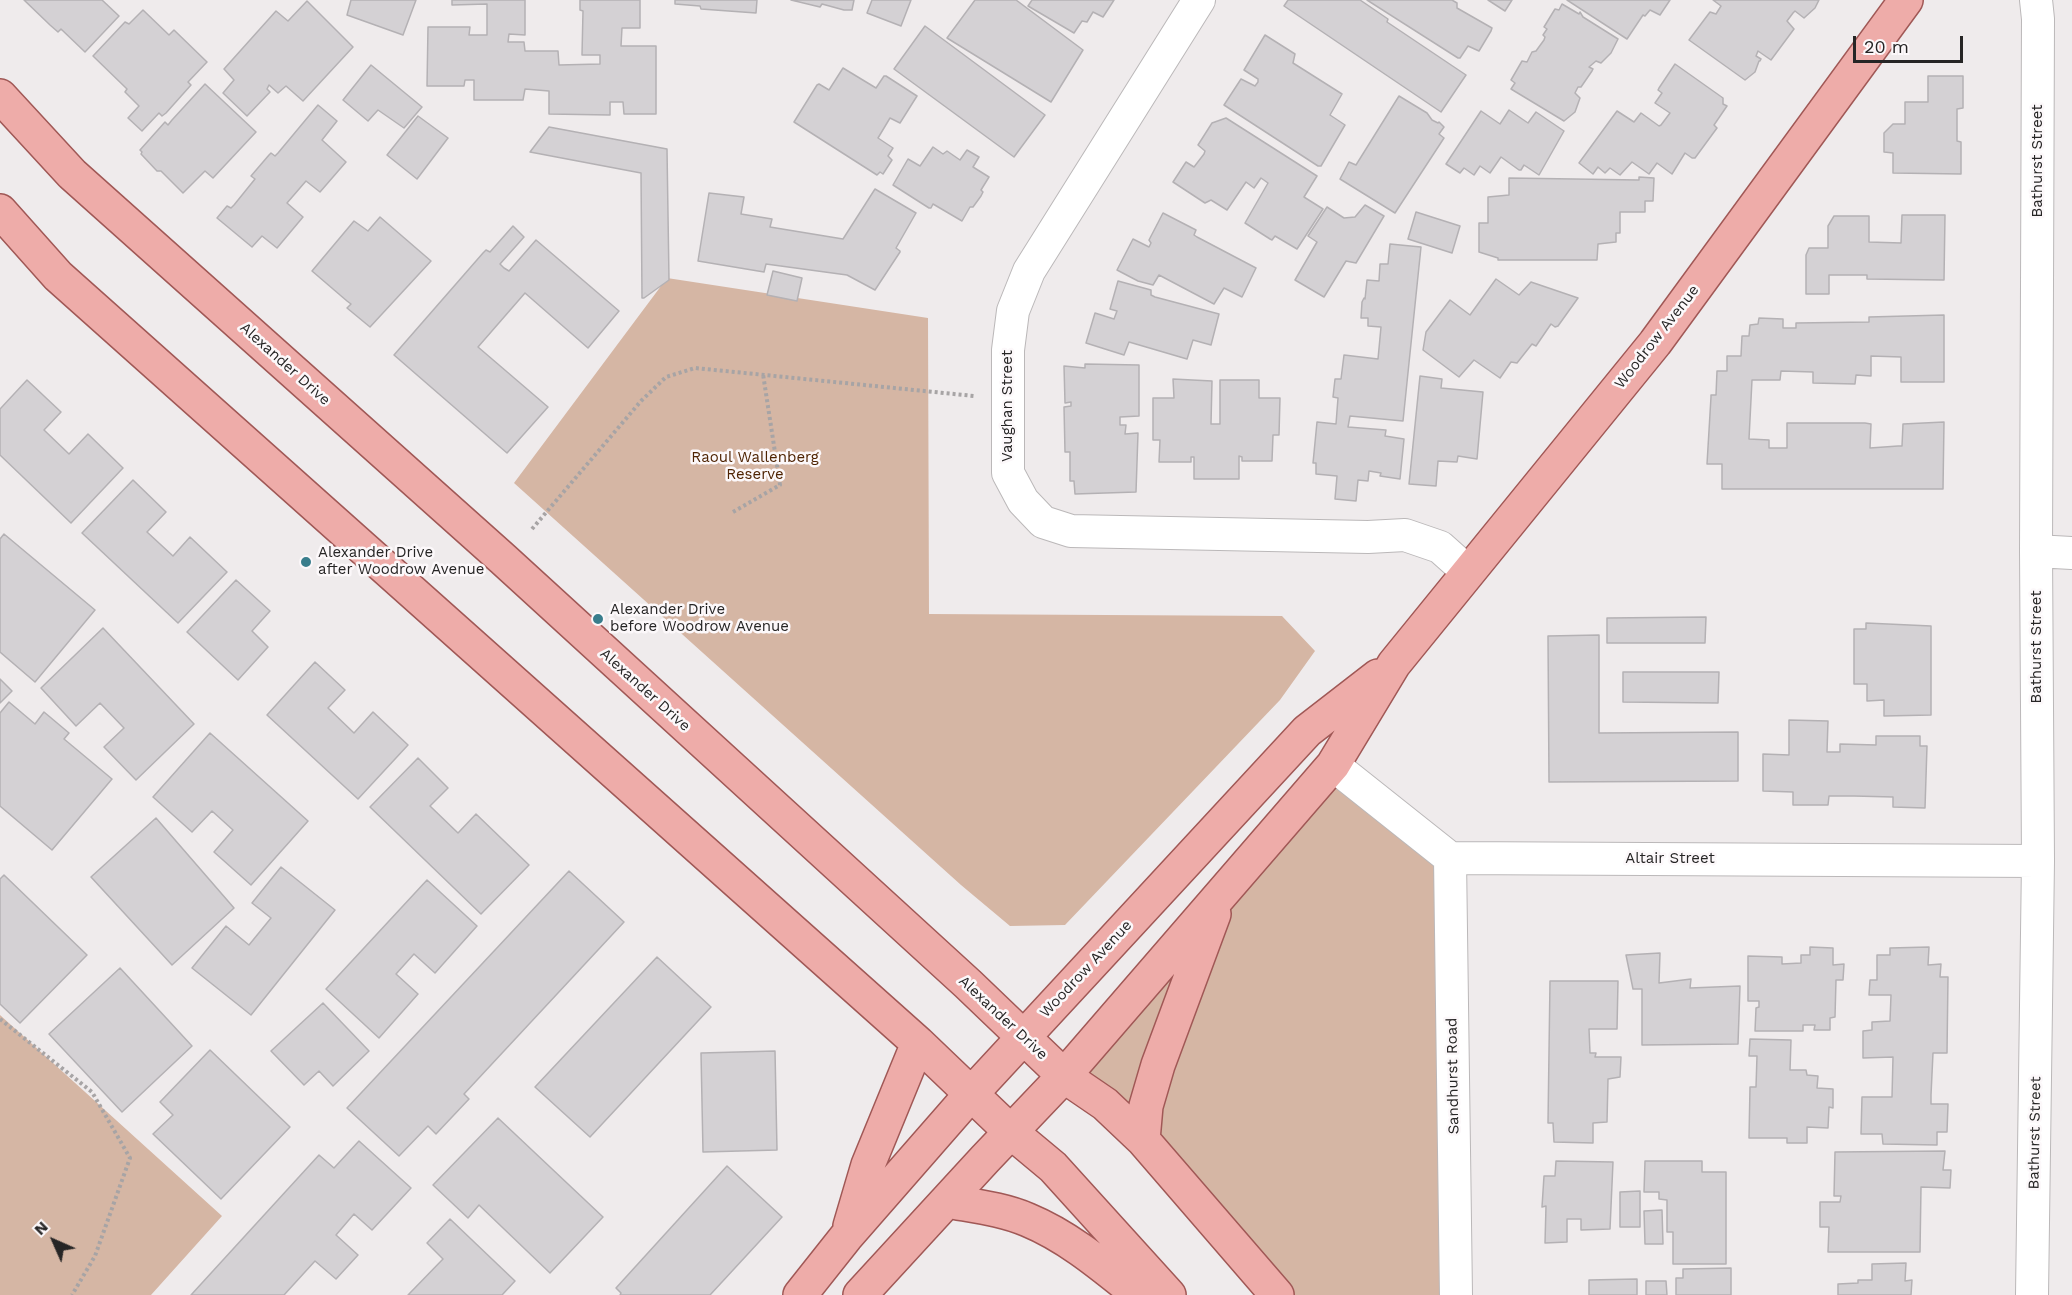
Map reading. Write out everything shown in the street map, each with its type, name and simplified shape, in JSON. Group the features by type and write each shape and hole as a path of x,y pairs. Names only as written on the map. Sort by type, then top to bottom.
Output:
{"main road":[{"name":"Woodrow Avenue","path":"860,1295 1064,1076 1333,765 1394,664 1655,343 1906,0"},
{"name":"Alexander Drive","path":"0,96 72,174 503,559 1064,1076 1105,1104 1143,1140 1277,1295"},
{"path":"0,211 58,276 918,1043 970,1094 1053,1167 1169,1295"},
{"name":"Woodrow Avenue","path":"800,1295 846,1237 970,1094 1307,731 1394,664"},
{"path":"1143,1140 1146,1106 1158,1065 1221,892"},
{"path":"846,1237 868,1165 918,1043"},
{"path":"947,1201 1005,1212 1051,1231 1093,1258 1139,1295"}],"street":[{"name":"Vaughan Street","path":"1199,0 1029,271 1013,311 1008,350 1008,473 1023,501 1043,522 1071,531 1368,537 1405,535 1440,547 1468,572"},
{"name":"Bathurst Street","path":"2032,1295 2038,861 2036,551 2038,19 2036,0"},
{"path":"2036,551 2072,553"},
{"path":"1333,765 1450,858"},
{"name":"Altair Street","path":"1450,858 2038,861"},
{"name":"Sandhurst Road","path":"1450,858 1456,1295"}],"path":[{"path":"532,529 641,401 666,377 695,368 1008,400"},
{"path":"733,512 780,485 763,374"},
{"path":"0,1019 92,1092 130,1158 95,1256 72,1295"}],"green space":[{"name":"Raoul Wallenberg Reserve","path":"667,278 928,318 929,614 1282,616 1315,651 1280,700 1065,925 1010,926 961,885 514,483"},
{"path":"1333,765 1450,858 1456,1295 1277,1295 1064,1076"},
{"path":"0,1015 222,1216 151,1295 0,1295"}],"building":[{"path":"24,0 102,0 119,16 85,52 61,29 58,32"},
{"path":"351,0 416,0 403,35 347,15"},
{"path":"452,0 525,0 525,35 509,34 508,42 524,42 525,51 558,51 559,65 600,64 600,55 582,55 583,11 580,10 580,0 640,0 640,28 622,28 621,46 656,46 656,114 624,114 623,102 610,102 610,115 549,114 549,91 525,89 523,100 474,100 474,80 465,80 464,86 427,86 428,27 470,27 469,35 487,35 487,4 452,5"},
{"path":"675,0 757,0 756,13 701,9 700,6 675,4"},
{"path":"791,0 854,0 852,10 844,10 822,4 820,7"},
{"path":"872,0 911,0 901,26 867,13"},
{"path":"975,0 1016,0 1083,50 1051,102 947,38"},
{"path":"1032,0 1114,0 1103,17 1093,12 1087,22 1082,21 1074,33 1028,6"},
{"path":"1288,0 1360,0 1388,19 1387,22 1466,75 1441,112 1284,6"},
{"path":"1367,0 1452,0 1457,3 1457,8 1492,28 1479,51 1468,46 1458,58"},
{"path":"1488,0 1512,0 1505,11"},
{"path":"1567,0 1670,0 1660,15 1650,10 1645,16 1643,15 1627,39"},
{"path":"1713,0 1819,0 1815,8 1804,18 1795,11 1793,13 1787,21 1794,29 1771,60 1758,51 1756,56 1761,59 1755,72 1745,80 1689,40 1710,12 1716,14 1721,6"},
{"path":"307,1 353,47 303,101 286,86 278,93 269,85 267,89 270,92 247,116 223,93 234,80 224,69 276,11 288,21"},
{"path":"1562,4 1579,14 1580,12 1583,17 1618,39 1611,53 1601,63 1596,61 1589,67 1593,69 1592,71 1575,93 1580,98 1575,112 1564,121 1511,89 1515,83 1511,80 1522,61 1527,62 1532,52 1536,51 1544,40 1543,35 1547,29 1544,27 1555,9 1559,10"},
{"path":"143,10 169,35 174,30 207,62 188,82 191,85 166,113 162,116 159,113 142,131 128,118 139,106 125,92 127,89 93,56 125,22 129,24"},
{"path":"925,26 1045,115 1014,157 894,69"},
{"path":"1265,35 1295,54 1293,63 1342,94 1330,115 1345,125 1321,166 1224,105 1241,79 1255,86 1258,82 1258,79 1244,70"},
{"path":"1675,64 1723,98 1723,104 1727,106 1714,125 1717,128 1695,158 1685,153 1672,174 1657,163 1649,174 1632,162 1620,175 1610,168 1605,173 1598,167 1593,174 1579,163 1617,111 1634,122 1641,113 1659,126 1661,125 1670,113 1655,103 1662,93 1658,90 1659,88"},
{"path":"371,65 422,107 404,128 378,110 368,121 343,100"},
{"path":"843,68 876,88 886,76 917,96 900,123 890,118 878,138 893,148 888,156 892,160 883,174 880,172 877,175 794,122 817,85 829,90"},
{"path":"1928,76 1963,76 1963,108 1957,109 1957,141 1961,142 1961,174 1893,173 1893,153 1884,152 1884,133 1893,124 1905,124 1905,102 1928,102"},
{"path":"205,84 256,132 213,178 205,171 183,193 161,171 157,171 140,150 165,122 168,125"},
{"path":"1399,96 1427,113 1432,120 1439,122 1444,127 1439,134 1444,138 1395,213 1340,179 1349,162 1356,165"},
{"path":"318,105 337,121 322,140 346,162 320,192 306,181 287,203 303,217 277,248 262,236 252,247 217,218 227,206 231,208 234,205 255,179 251,176 271,153 275,156 278,153"},
{"path":"1509,110 1528,123 1536,112 1564,131 1539,175 1524,165 1519,170 1501,157 1490,173 1480,166 1474,175 1464,168 1460,173 1446,164 1481,111 1500,124"},
{"path":"418,116 448,138 417,179 387,155"},
{"path":"1226,118 1317,176 1304,197 1323,209 1297,249 1275,236 1272,240 1270,239 1245,223 1268,183 1261,178 1254,188 1246,182 1227,210 1211,200 1205,203 1173,182 1186,162 1194,167 1204,154 1205,151 1198,145 1212,123"},
{"path":"549,127 667,149 669,280 644,298 642,298 641,173 530,152"},
{"path":"933,147 943,154 947,151 960,160 967,150 979,157 973,167 989,177 981,190 983,192 981,196 973,207 970,207 962,221 933,204 929,208 893,185 908,159 920,166"},
{"path":"1639,177 1654,178 1653,201 1645,201 1645,212 1620,212 1620,233 1616,233 1616,242 1598,244 1597,260 1498,260 1498,258 1479,252 1479,223 1488,223 1488,197 1509,195 1509,178 1639,180"},
{"path":"875,189 916,213 896,248 900,252 875,290 847,275 766,264 764,272 698,261 709,193 744,197 741,214 772,219 770,227 843,239"},
{"path":"1365,205 1384,216 1356,263 1346,261 1324,297 1295,280 1317,242 1308,236 1327,207 1344,218 1355,217"},
{"path":"1416,212 1460,226 1452,253 1408,239"},
{"path":"1163,213 1196,230 1194,235 1197,237 1256,268 1242,297 1224,288 1214,304 1159,275 1153,285 1138,281 1117,270 1133,239 1149,247 1151,243 1149,240"},
{"path":"1902,215 1945,215 1944,280 1867,279 1867,275 1829,275 1829,294 1806,294 1806,255 1809,248 1828,248 1828,226 1834,216 1869,216 1869,242 1901,243"},
{"path":"380,217 431,261 370,327 347,308 351,304 312,271 354,221 368,231"},
{"path":"513,226 524,237 500,264 504,268 509,271 536,240 619,311 588,348 525,293 478,347 548,407 507,453 394,355 483,253 486,250 490,252"},
{"path":"1390,244 1421,247 1403,421 1350,416 1348,427 1386,430 1385,436 1404,439 1400,479 1380,476 1381,473 1369,471 1368,481 1358,480 1356,501 1335,499 1337,476 1316,474 1316,463 1313,463 1317,422 1336,424 1338,398 1333,397 1335,379 1341,379 1344,355 1378,359 1381,327 1368,326 1368,318 1361,318 1362,302 1365,299 1367,280 1379,281 1380,264 1388,264"},
{"path":"773,271 802,278 797,301 767,295"},
{"path":"1496,279 1519,295 1531,282 1578,298 1558,326 1551,324 1536,346 1532,344 1517,363 1511,362 1500,378 1474,360 1459,377 1423,350 1426,332 1450,300 1470,315"},
{"path":"1118,281 1151,290 1151,295 1155,297 1219,314 1211,345 1193,340 1187,359 1129,342 1124,355 1086,343 1095,313 1114,319 1117,311 1110,309"},
{"path":"1944,315 1944,382 1901,382 1901,357 1871,356 1871,376 1856,375 1855,384 1813,383 1813,372 1781,371 1780,380 1752,380 1749,439 1769,440 1769,448 1787,448 1787,423 1865,423 1871,424 1870,448 1902,446 1903,424 1944,422 1943,489 1722,489 1722,464 1707,464 1711,395 1716,395 1717,371 1727,371 1727,356 1741,356 1742,336 1749,336 1750,325 1758,324 1759,318 1783,319 1783,328 1796,328 1796,323 1869,322 1869,317"},
{"path":"1085,364 1139,365 1139,416 1120,417 1120,425 1126,425 1125,434 1138,433 1136,492 1075,494 1074,481 1070,481 1070,452 1065,452 1064,407 1071,406 1071,402 1065,403 1064,366 1085,368"},
{"path":"1420,376 1442,379 1441,388 1483,392 1477,459 1458,456 1457,462 1438,461 1436,486 1409,484"},
{"path":"1173,379 1212,381 1211,424 1220,424 1220,380 1259,380 1259,398 1280,398 1279,435 1273,435 1272,461 1242,461 1242,457 1239,456 1239,479 1194,479 1194,457 1191,457 1191,462 1159,462 1160,440 1153,440 1153,398 1174,398"},
{"path":"27,380 61,412 44,430 69,454 88,434 123,468 71,523 0,455 0,409"},
{"path":"133,480 166,512 147,532 173,556 190,537 227,572 178,623 82,533"},
{"path":"4,534 95,610 35,682 0,652 0,539"},
{"path":"236,580 270,611 252,631 268,647 238,680 187,632"},
{"path":"1706,617 1705,643 1607,643 1607,618"},
{"path":"1866,623 1931,626 1931,715 1884,716 1884,700 1867,701 1867,684 1854,684 1854,629 1866,629"},
{"path":"103,628 194,724 136,780 104,747 124,728 100,703 76,726 41,688"},
{"path":"1599,635 1599,733 1738,732 1738,781 1549,782 1548,636"},
{"path":"315,662 345,690 328,708 354,733 373,712 408,745 358,799 267,715"},
{"path":"1623,672 1719,672 1718,703 1623,702"},
{"path":"0,679 12,691 0,703"},
{"path":"9,702 35,724 44,712 69,733 64,739 112,779 52,850 0,806 0,713"},
{"path":"1789,720 1828,721 1827,752 1840,752 1840,744 1876,745 1876,736 1920,736 1920,746 1927,746 1925,808 1893,807 1893,797 1854,796 1829,796 1828,805 1793,805 1793,792 1763,791 1763,754 1789,755"},
{"path":"210,733 308,821 251,885 214,852 233,830 212,811 192,832 153,797"},
{"path":"418,758 448,788 430,806 458,833 476,814 529,865 481,914 370,807"},
{"path":"156,818 234,908 172,965 91,877"},
{"path":"281,867 335,910 251,1015 192,968 226,926 249,945 271,918 252,903"},
{"path":"569,871 624,922 464,1094 469,1099 436,1134 428,1126 399,1156 347,1108"},
{"path":"4,875 87,955 20,1023 0,1004 0,879"},
{"path":"427,880 477,926 435,973 414,954 396,974 418,994 379,1038 326,989"},
{"path":"1810,947 1833,948 1833,965 1844,964 1843,980 1836,980 1835,1017 1830,1018 1830,1030 1814,1030 1815,1025 1803,1025 1803,1031 1755,1031 1756,1008 1759,1007 1759,1001 1748,1001 1748,956 1782,957 1782,964 1801,963 1801,955 1810,955"},
{"path":"1929,947 1928,965 1941,964 1940,977 1948,977 1947,1053 1933,1053 1931,1095 1931,1104 1948,1104 1947,1132 1937,1132 1937,1145 1883,1144 1882,1134 1861,1134 1862,1097 1892,1097 1893,1057 1863,1058 1863,1031 1872,1030 1872,1022 1890,1021 1891,995 1869,995 1870,980 1877,980 1877,955 1890,955 1890,948"},
{"path":"1660,953 1659,983 1691,979 1690,988 1740,986 1738,1044 1642,1045 1642,989 1633,989 1626,955"},
{"path":"657,957 711,1007 590,1137 535,1087"},
{"path":"120,968 192,1046 122,1112 49,1034"},
{"path":"1550,981 1618,981 1617,1029 1589,1029 1590,1053 1596,1053 1595,1057 1621,1057 1620,1077 1608,1079 1607,1122 1593,1123 1593,1143 1554,1142 1553,1123 1548,1123"},
{"path":"323,1003 369,1051 333,1086 319,1071 304,1085 271,1051"},
{"path":"1750,1039 1791,1040 1790,1070 1806,1070 1807,1075 1818,1076 1817,1088 1833,1089 1833,1108 1829,1107 1828,1128 1807,1127 1807,1143 1787,1143 1787,1138 1749,1138 1750,1087 1756,1087 1757,1056 1749,1056"},
{"path":"210,1050 290,1127 221,1199 153,1134 173,1115 160,1102"},
{"path":"775,1051 777,1150 703,1152 701,1053"},
{"path":"498,1118 603,1217 550,1273 479,1205 468,1218 433,1185"},
{"path":"359,1141 411,1188 372,1230 354,1214 336,1235 358,1255 336,1279 315,1261 284,1295 191,1295 319,1155 334,1168"},
{"path":"1945,1151 1943,1170 1951,1170 1950,1188 1921,1187 1920,1252 1828,1252 1829,1227 1820,1227 1820,1202 1840,1202 1841,1196 1834,1196 1835,1152"},
{"path":"1556,1161 1613,1162 1610,1229 1581,1230 1581,1219 1567,1219 1567,1242 1545,1243 1546,1206 1542,1207 1544,1176 1555,1176"},
{"path":"1645,1161 1702,1161 1702,1172 1726,1172 1726,1264 1673,1264 1673,1232 1667,1232 1667,1200 1659,1199 1659,1192 1644,1192"},
{"path":"727,1166 782,1217 710,1295 620,1295 621,1293 616,1288"},
{"path":"1640,1191 1640,1227 1620,1227 1620,1192"},
{"path":"1662,1210 1663,1244 1645,1244 1644,1211"},
{"path":"450,1219 515,1281 502,1295 408,1295 443,1259 427,1243"},
{"path":"1906,1263 1905,1281 1912,1280 1911,1295 1838,1295 1838,1284 1872,1280 1872,1264"},
{"path":"1731,1268 1731,1295 1676,1295 1676,1278 1683,1278 1683,1269"},
{"path":"1637,1279 1637,1295 1589,1295 1589,1280"},
{"path":"1646,1281 1666,1281 1667,1295 1646,1295"}],"place":[{"name":"Alexander Drive after Woodrow Avenue","path":"306,562"},
{"name":"Alexander Drive before Woodrow Avenue","path":"598,619"}]}
